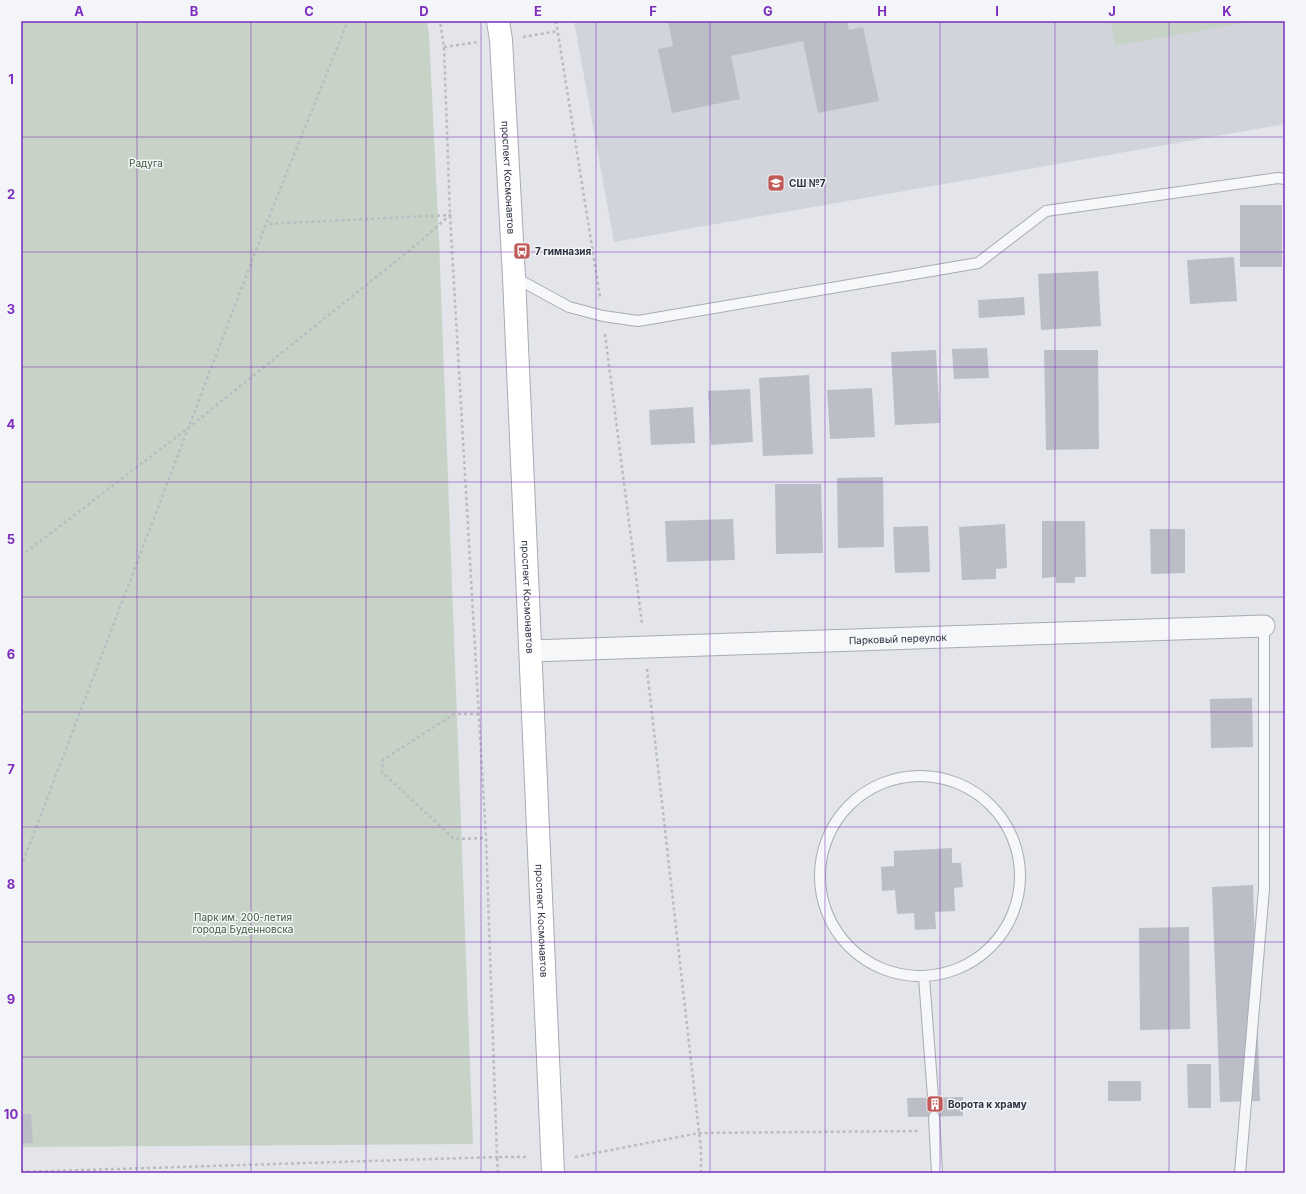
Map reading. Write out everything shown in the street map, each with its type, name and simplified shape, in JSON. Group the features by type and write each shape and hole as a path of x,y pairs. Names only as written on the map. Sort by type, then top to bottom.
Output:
{"street":[{"name":"проспект Космонавтов","path":"498,21 501,40 514,277 553,1173"},
{"name":"Парковый переулок","path":"531,652 1264,626"}],"lane":[{"path":"514,277 569,307 603,316 638,321 978,263 1046,211 1285,178"},
{"path":"1240,1173 1264,889 1264,626"},
{"path":"922,776 947,780 973,791 992,807 1009,828 1020,856 1020,884 1014,911 1000,940 972,961 947,972 924,977 890,971 858,954 836,931 820,898 816,873 825,841 832,827 849,805 869,789 894,779 922,776"},
{"path":"924,977 933,1097"},
{"path":"934,1117 937,1173"}],"path":[{"path":"21,867 266,224 348,21"},
{"path":"440,21 444,47 450,215 486,838 498,1173"},
{"path":"556,21 603,316 645,647 699,1133 702,1173"},
{"path":"520,38 558,31"},
{"path":"444,47 478,42"},
{"path":"266,224 450,215"},
{"path":"21,556 188,428 421,241 450,215"},
{"path":"479,714 454,714 383,760 382,772 454,839 486,838"},
{"path":"575,1157 699,1133 935,1131"},
{"path":"21,1172 527,1157"}],"shaded area":[{"name":"СШ №7","path":"574,21 1285,21 1285,124 614,242"}],"green space":[{"name":"Парк им. 200-летия города Буденновска","path":"21,21 427,21 429,34 439,239 473,1144 21,1147"},
{"path":"1110,21 1254,21 1115,46"}],"building":[{"path":"668,21 847,21 849,30 863,27 879,101 818,113 803,41 731,56 740,99 672,113 658,49 673,46"},
{"path":"1240,205 1282,205 1282,267 1240,267"},
{"path":"1234,257 1237,301 1190,304 1187,260"},
{"path":"1098,271 1101,326 1041,330 1038,274"},
{"path":"1024,297 1025,315 979,318 978,300"},
{"path":"987,348 989,378 954,379 952,349"},
{"path":"936,350 940,423 895,425 891,352"},
{"path":"1044,350 1098,350 1099,449 1046,450"},
{"path":"809,375 813,454 763,456 759,378"},
{"path":"872,388 875,437 830,439 827,390"},
{"path":"750,389 753,442 711,445 708,391"},
{"path":"693,407 695,443 651,445 649,410"},
{"path":"883,477 884,547 838,548 837,478"},
{"path":"775,484 821,484 823,553 776,554"},
{"path":"733,519 735,560 667,562 665,521"},
{"path":"1042,521 1085,521 1086,577 1075,577 1075,583 1056,583 1056,577 1042,578"},
{"path":"1005,524 1007,568 996,569 996,579 962,580 959,527"},
{"path":"928,526 930,572 895,573 893,527"},
{"path":"1150,529 1185,529 1185,573 1151,574"},
{"path":"1252,698 1253,747 1211,748 1210,699"},
{"path":"952,848 952,863 961,863 963,887 954,888 955,911 935,912 936,929 915,930 914,913 897,914 895,890 882,891 881,867 894,866 894,851"},
{"path":"1253,885 1260,1101 1220,1102 1212,887"},
{"path":"1189,927 1190,1029 1140,1030 1139,928"},
{"path":"1187,1064 1211,1064 1211,1108 1188,1108"},
{"path":"1108,1081 1141,1081 1141,1101 1108,1101"},
{"name":"Ворота к храму","path":"963,1097 963,1116 908,1117 907,1098"},
{"path":"21,1114 31,1114 33,1143 21,1144"}],"place":[{"name":"СШ №7","path":"776,183"},
{"name":"7 гимназия","path":"522,251"},
{"name":"Ворота к храму","path":"935,1104"}],"park label":[{"name":"Радуга","path":"146,163"}]}
